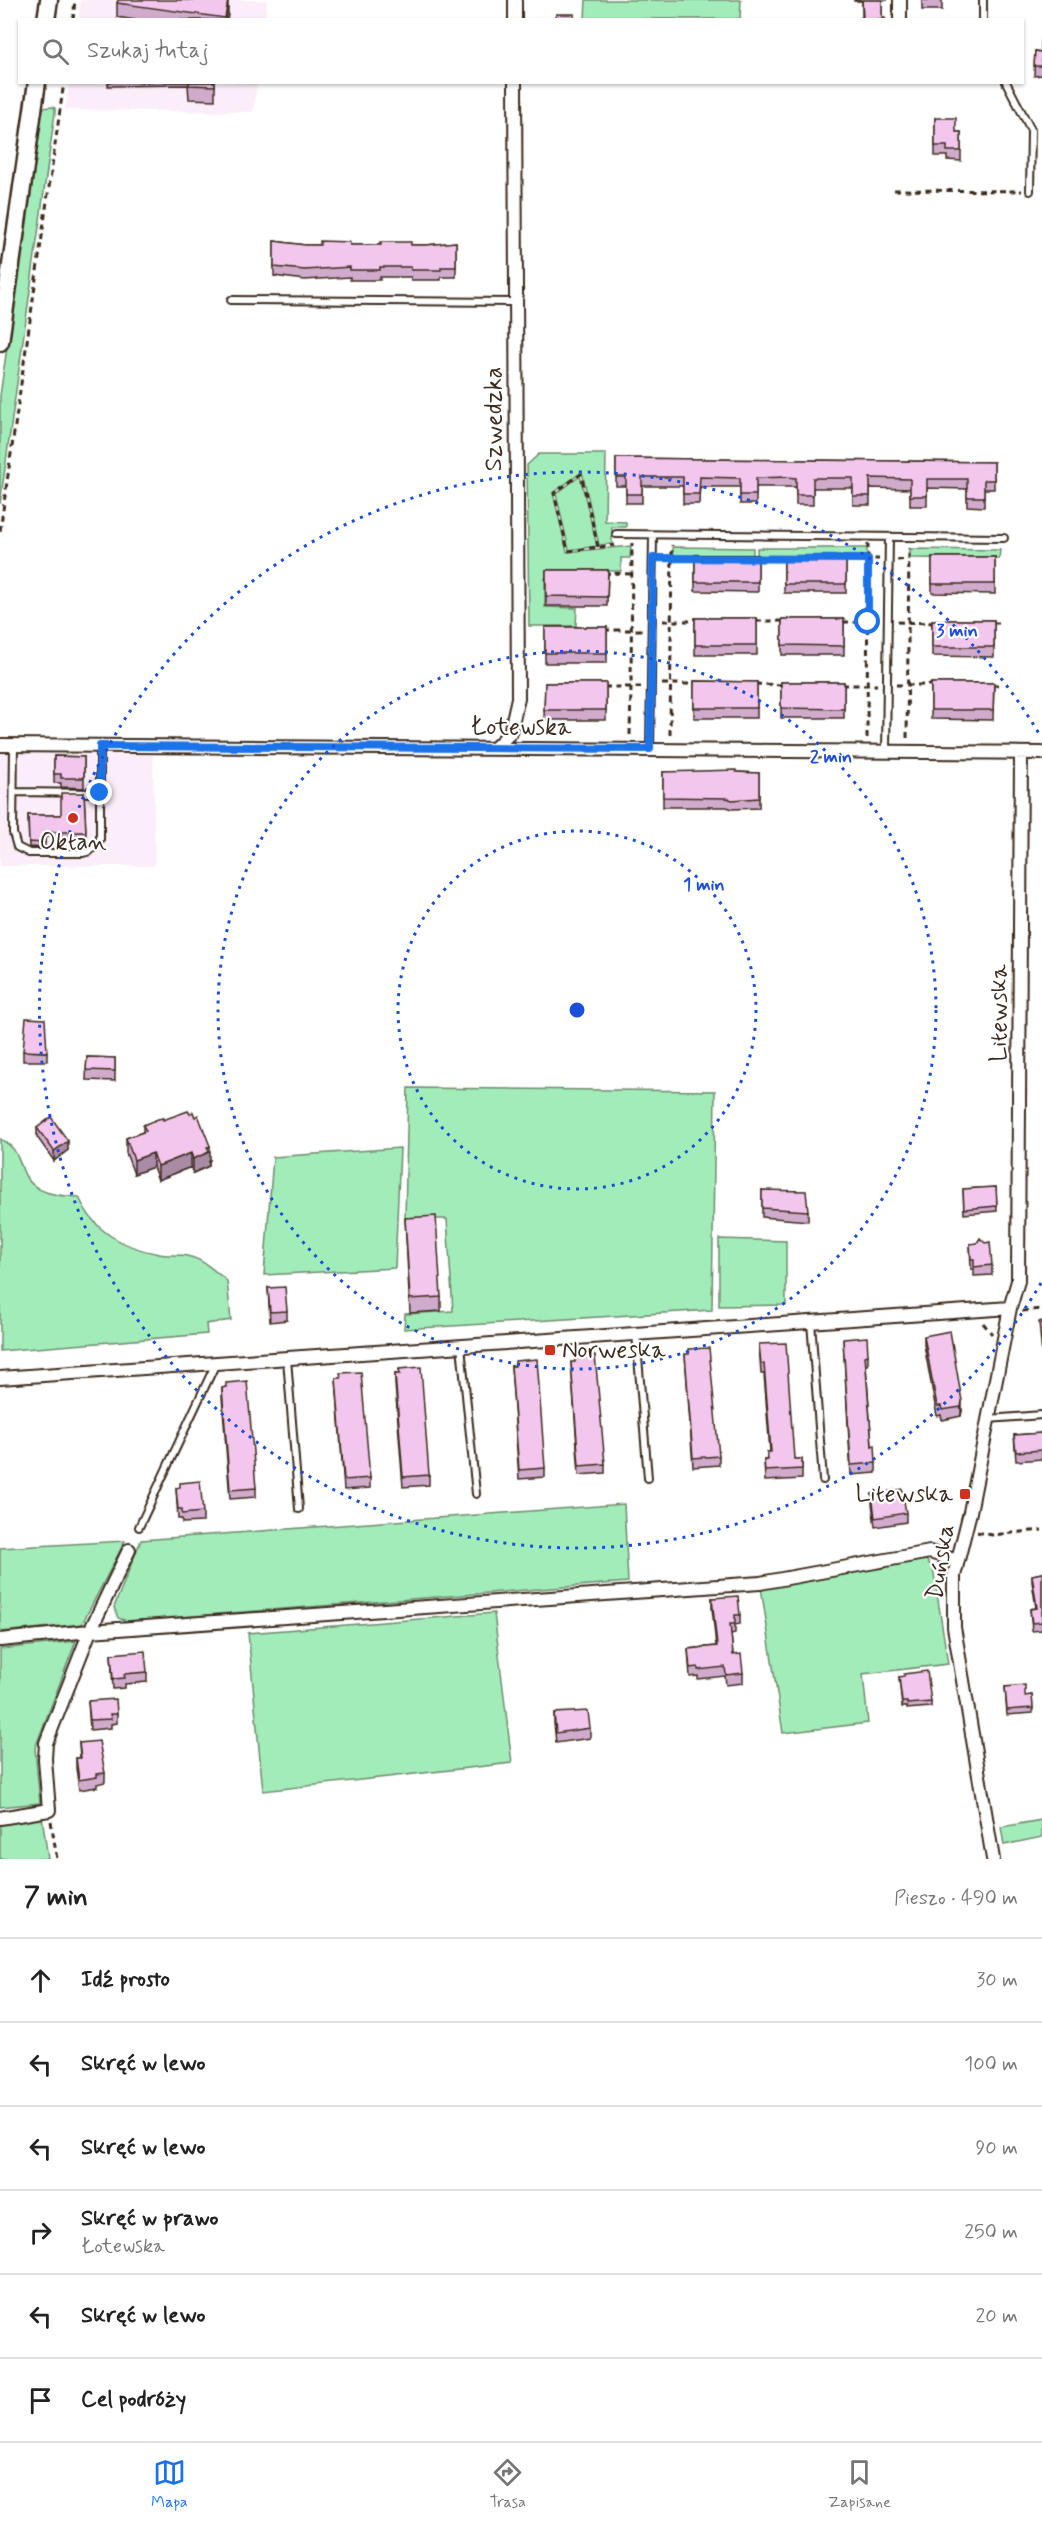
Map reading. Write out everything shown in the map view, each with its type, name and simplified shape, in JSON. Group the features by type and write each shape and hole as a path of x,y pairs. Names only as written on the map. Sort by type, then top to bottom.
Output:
{"main road":[{"path":"46,18 49,0"},
{"path":"0,342 37,84"}],"street":[{"path":"515,0 515,18"},
{"path":"900,0 900,18"},
{"name":"Szwedzka","path":"495,748 510,733 518,698 515,84"},
{"name":"Łotewska","path":"0,745 1042,753"},
{"name":"Litewska","path":"1014,1310 1018,1281 1022,753"},
{"path":"0,1378 636,1333 1014,1310"},
{"name":"Duńska","path":"993,1859 954,1627 953,1593 957,1561 1014,1310"},
{"path":"0,1818 49,1810 46,1743 90,1631 129,1550"},
{"path":"0,1640 90,1631 760,1583 930,1552 957,1561"}],"lane":[{"path":"983,0 983,18"},
{"path":"1007,84 1031,130 1030,191"},
{"path":"231,300 515,302"},
{"path":"616,534 1004,538"},
{"path":"650,749 653,535"},
{"path":"886,751 889,537"},
{"path":"14,745 15,841 21,850 29,853 83,853 95,847 100,840 100,746"},
{"path":"14,792 100,793"},
{"path":"811,1322 824,1480"},
{"path":"636,1333 648,1478"},
{"path":"461,1346 476,1494"},
{"path":"286,1358 299,1509"},
{"path":"139,1527 216,1363"},
{"path":"988,1419 1042,1415"}],"path":[{"path":"73,18 75,0"},
{"path":"0,531 64,84"},
{"path":"894,190 1030,191"},
{"path":"598,547 581,474 554,493 568,551 632,546"},
{"path":"630,735 632,534"},
{"path":"670,735 672,535"},
{"path":"867,738 868,537"},
{"path":"907,738 909,537"},
{"path":"653,558 706,558"},
{"path":"753,558 787,559"},
{"path":"834,559 889,560"},
{"path":"599,573 632,573"},
{"path":"671,621 706,621"},
{"path":"752,621 787,621"},
{"path":"833,622 868,622"},
{"path":"908,622 943,623"},
{"path":"990,623 1002,623"},
{"path":"598,630 631,630"},
{"path":"670,684 705,684"},
{"path":"752,684 786,685"},
{"path":"833,685 887,685"},
{"path":"907,686 942,685"},
{"path":"990,685 1002,685"},
{"path":"598,687 631,687"},
{"path":"1014,1310 1042,1309"},
{"path":"966,1529 992,1535 1042,1530"},
{"path":"49,1810 57,1859"}],"shaded area":[{"path":"81,0 267,0 265,18 78,18"},
{"path":"69,84 257,84 253,112 65,110"},
{"path":"0,753 153,755 155,866 0,866"}],"green space":[{"path":"586,0 741,0 740,18 585,18"},
{"path":"41,108 55,108 55,113 0,504 0,396"},
{"path":"539,454 606,454 605,521 626,522 626,527 612,527 612,544 599,545 582,472 553,493 567,552 631,546 630,558 621,558 621,571 554,571 553,578 545,578 545,607 577,608 576,626 529,626 527,465"},
{"path":"580,476 597,546 569,550 556,494"},
{"path":"673,547 753,548 753,557 673,556"},
{"path":"757,548 867,548 867,558 757,557"},
{"path":"910,549 1000,550 999,559 910,558"},
{"path":"408,1088 715,1091 712,1310 404,1329 405,1314 453,1311 447,1219 405,1219"},
{"path":"0,1139 13,1149 28,1180 40,1190 55,1195 79,1197 93,1220 111,1236 146,1251 162,1255 184,1255 213,1269 227,1281 231,1320 206,1324 207,1334 0,1351"},
{"path":"400,1148 395,1268 264,1275 273,1157"},
{"path":"719,1239 786,1241 786,1305 719,1306"},
{"path":"624,1504 628,1582 127,1621 118,1618 114,1607 141,1540"},
{"path":"125,1541 82,1624 0,1632 0,1548"},
{"path":"919,1559 926,1560 933,1568 948,1664 863,1674 868,1723 783,1733 761,1587"},
{"path":"494,1613 512,1763 263,1791 248,1633"},
{"path":"76,1641 35,1748 40,1803 0,1807 0,1649"},
{"path":"42,1816 48,1859 0,1859 0,1821"},
{"path":"1042,1820 1042,1837 1004,1845 1001,1827"}],"building":[{"path":"118,0 228,0 225,18 117,3"},
{"path":"862,0 882,0 882,18 863,18"},
{"path":"556,14 574,14 574,18 556,18"},
{"path":"1042,32 1042,66 1034,66 1035,51 1041,52"},
{"path":"215,84 215,86 189,85"},
{"path":"935,118 956,118 956,132 961,132 961,151 947,151 947,146 935,146"},
{"path":"274,241 305,245 320,245 320,241 350,242 350,245 411,242 411,245 426,245 456,242 456,267 441,267 441,270 380,267 380,270 350,270 350,267 305,270 274,267"},
{"path":"616,458 994,462 994,480 984,480 984,497 967,497 967,479 927,479 927,496 910,496 910,479 870,478 870,496 853,496 853,478 813,478 813,495 796,495 796,478 786,477 756,478 756,495 740,495 740,478 700,477 699,494 683,494 683,477 642,477 642,494 626,494 626,477 616,477"},
{"path":"695,555 758,555 758,582 695,582"},
{"path":"784,557 846,557 846,584 784,584"},
{"path":"932,557 995,557 995,584 932,584"},
{"path":"546,570 608,570 607,597 546,596"},
{"path":"695,618 757,618 757,645 695,645"},
{"path":"782,619 844,619 844,646 782,645"},
{"path":"932,620 994,620 994,647 932,647"},
{"path":"545,627 607,627 607,653 545,653"},
{"path":"694,681 757,682 757,708 694,708"},
{"path":"781,682 844,682 844,709 781,708"},
{"path":"545,683 606,683 606,710 544,710"},
{"path":"931,683 994,683 993,710 931,710"},
{"path":"54,756 84,757 84,778 61,778 61,774 54,774"},
{"path":"736,770 736,772 759,773 759,798 732,800 663,797 663,772"},
{"path":"61,793 84,793 86,832 45,832 45,843 29,842 28,815 61,815"},
{"path":"26,1018 45,1019 47,1052 23,1051"},
{"path":"87,1057 115,1058 115,1071 86,1070"},
{"path":"188,1111 190,1114 193,1112 195,1117 198,1115 210,1146 207,1147 209,1152 193,1159 191,1153 158,1166 153,1153 134,1160 126,1138 146,1131 143,1125"},
{"path":"51,1117 68,1141 54,1151 37,1128"},
{"path":"996,1187 997,1206 964,1209 963,1189"},
{"path":"762,1190 806,1191 808,1211 762,1208"},
{"path":"436,1216 441,1297 410,1299 405,1218"},
{"path":"980,1238 985,1243 990,1242 992,1265 974,1267 970,1244 977,1243"},
{"path":"285,1287 287,1311 270,1312 268,1288"},
{"path":"1042,1321 1042,1355 1039,1322"},
{"path":"950,1331 962,1401 961,1407 942,1410 941,1406 937,1406 924,1336"},
{"path":"867,1337 868,1355 865,1356 872,1446 875,1445 876,1463 851,1465 843,1339"},
{"path":"786,1343 794,1459 802,1459 802,1469 765,1471 764,1460 768,1460 767,1452 771,1452 764,1364 761,1364 759,1344"},
{"path":"709,1348 719,1456 693,1458 685,1354 689,1354 689,1349"},
{"path":"595,1355 605,1464 579,1466 571,1362 575,1362 575,1357"},
{"path":"537,1359 545,1468 519,1470 511,1366 515,1366 515,1361"},
{"path":"421,1367 429,1475 403,1477 395,1374 400,1374 399,1369"},
{"path":"361,1372 370,1478 344,1480 336,1378 341,1378 340,1373"},
{"path":"247,1381 256,1488 230,1490 222,1388 226,1387 226,1383"},
{"path":"1042,1433 1042,1450 1016,1452 1014,1435"},
{"path":"200,1481 203,1512 182,1514 182,1509 178,1509 176,1488 180,1487 180,1483"},
{"path":"902,1489 906,1513 875,1518 872,1494"},
{"path":"1042,1573 1042,1622 1032,1623 1030,1609 1037,1608 1032,1575"},
{"path":"738,1596 740,1615 735,1615 735,1624 730,1624 733,1655 741,1654 743,1673 726,1675 725,1667 698,1670 698,1667 690,1668 688,1649 717,1646 712,1598"},
{"path":"145,1651 147,1672 124,1674 125,1678 113,1679 111,1654"},
{"path":"927,1671 931,1702 907,1704 907,1702 902,1702 899,1677 904,1674"},
{"path":"1025,1685 1025,1696 1032,1695 1033,1708 1007,1710 1005,1687"},
{"path":"116,1699 117,1714 110,1714 111,1719 90,1720 88,1701"},
{"path":"588,1711 590,1728 556,1733 554,1713"},
{"path":"99,1741 105,1773 79,1780 76,1758 81,1758 79,1743"}],"place":[{"name":"Oktan","path":"73,818"},
{"name":"Norweska","path":"550,1350"},
{"name":"Litewska","path":"965,1494"}],"route":[{"path":"100,793 100,746 650,749 653,558 868,559 868,622"}]}
